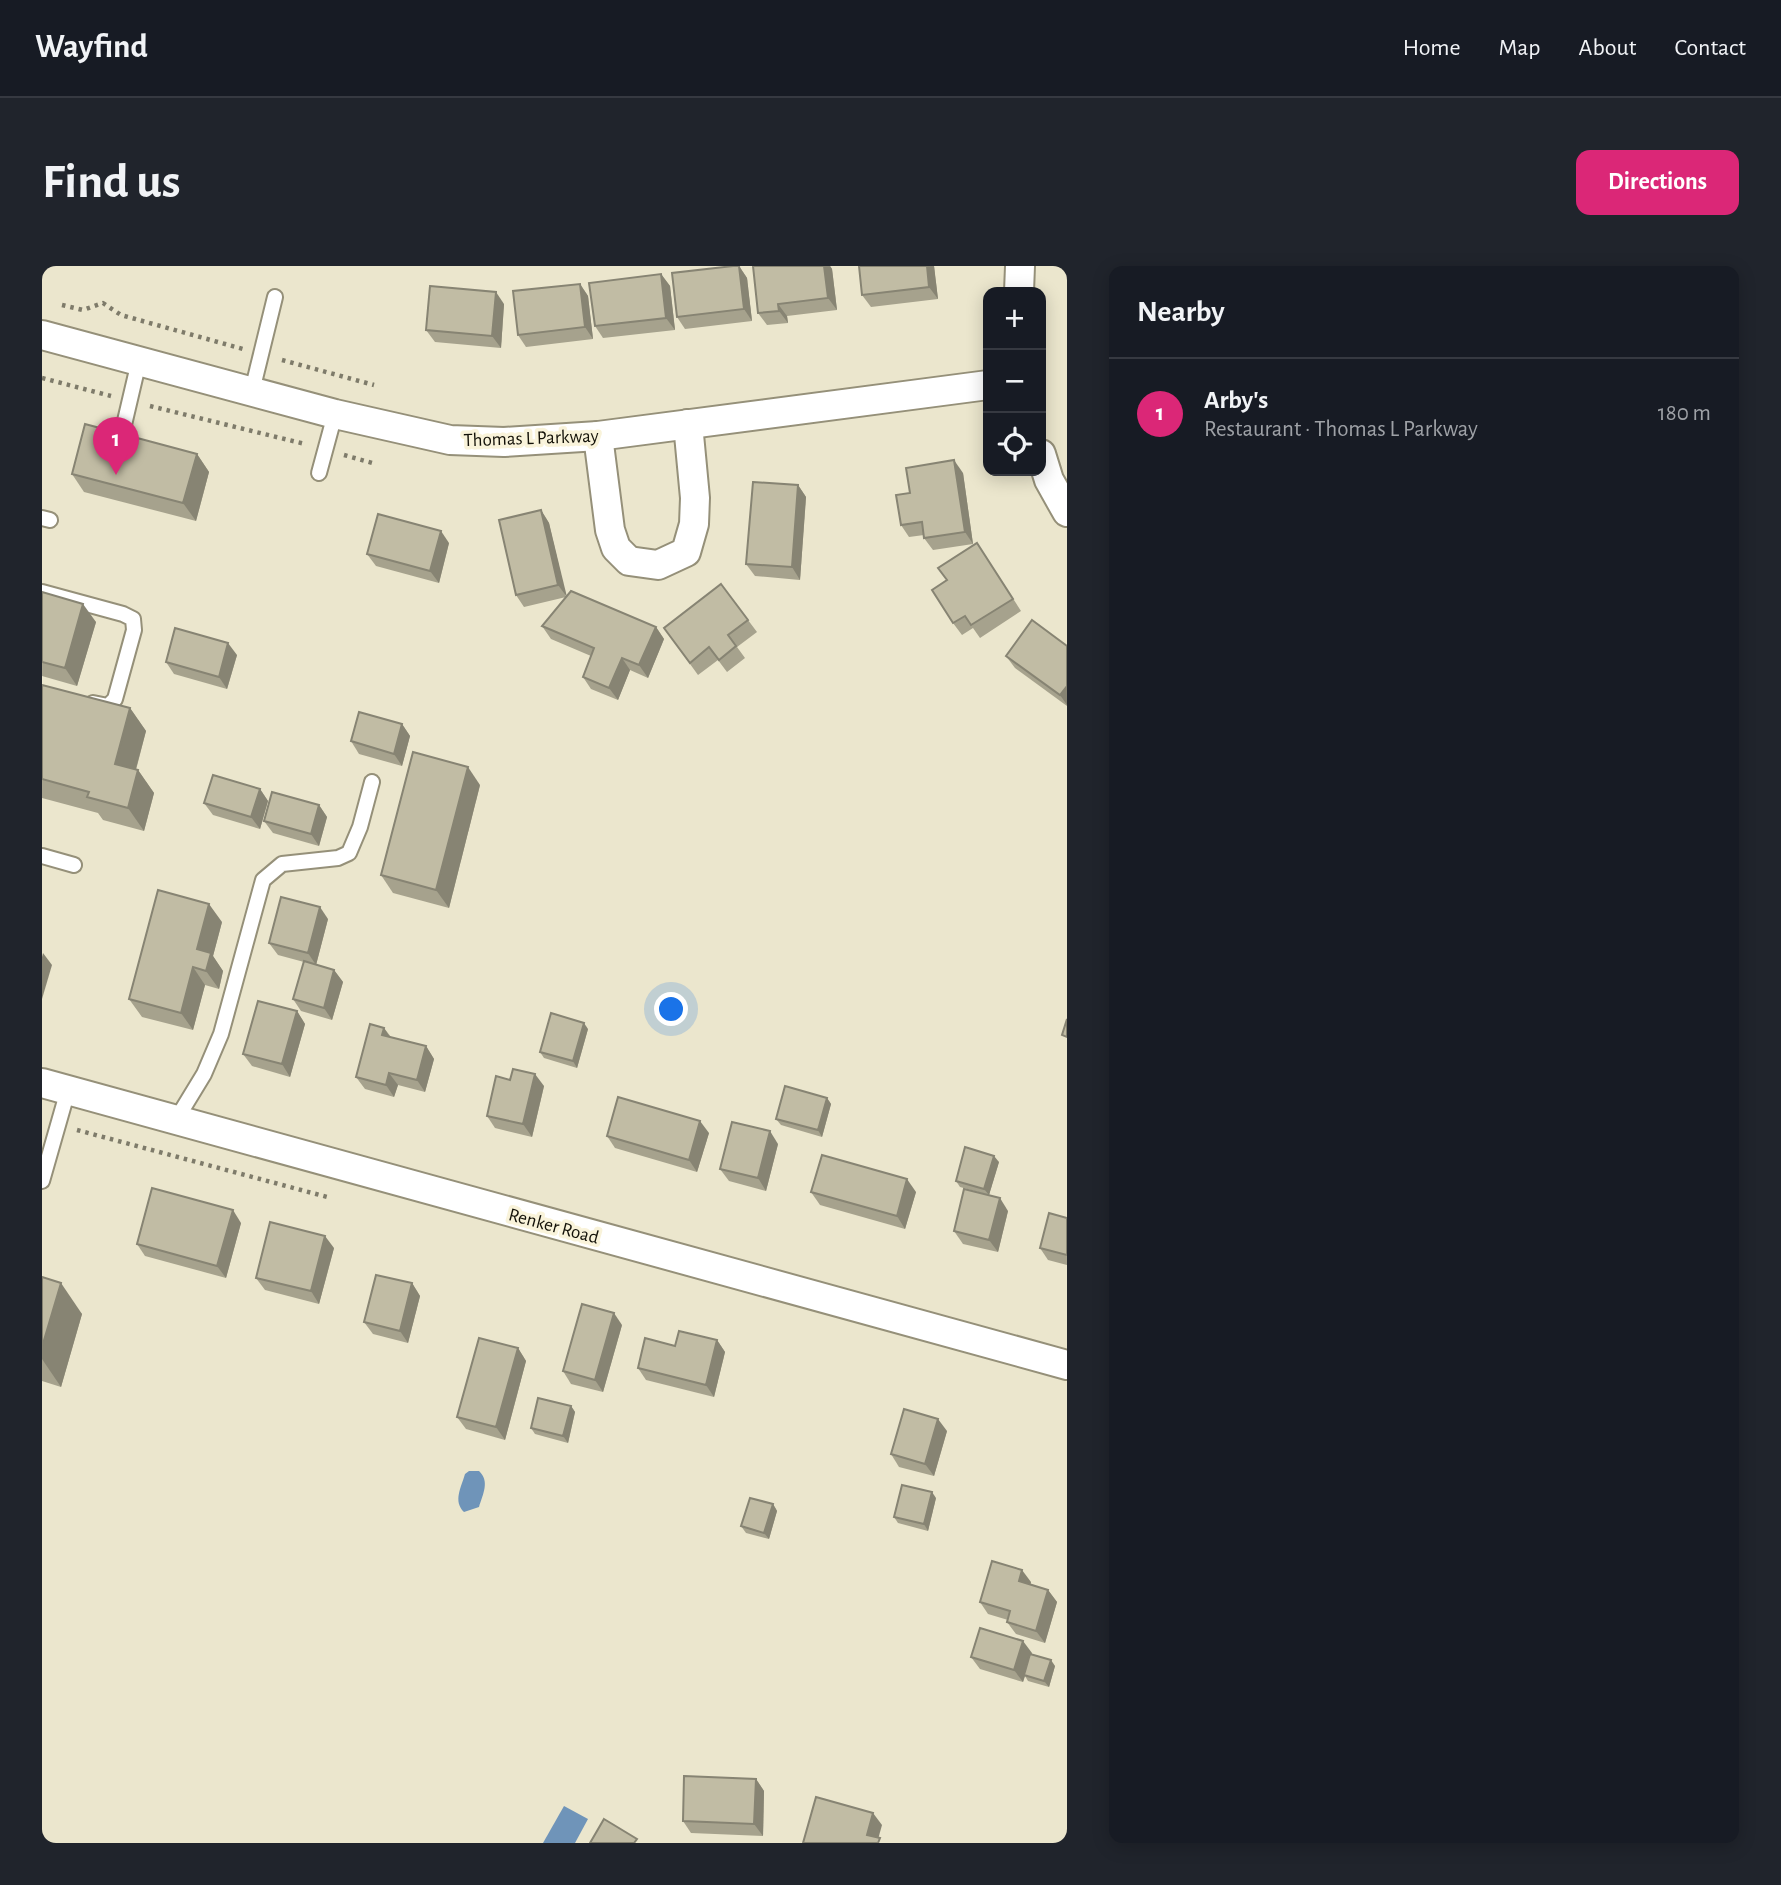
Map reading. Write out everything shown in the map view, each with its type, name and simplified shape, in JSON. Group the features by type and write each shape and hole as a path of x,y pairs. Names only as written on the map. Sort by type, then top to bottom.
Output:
{"street":[{"path":"1019,287 1020,266"},
{"name":"Thomas L Parkway","path":"42,335 335,414 450,440 504,443 598,436 983,385"},
{"path":"598,436 610,530 616,548 629,561 658,565 686,552 694,524 688,424"},
{"path":"1046,470 1067,512"},
{"name":"Renker Road","path":"55,1087 1067,1365"}],"lane":[{"path":"252,391 275,298"},
{"path":"124,425 139,361"},
{"path":"319,473 335,414"},
{"path":"42,592 122,614 133,620 134,630 115,699 108,706 82,700"},
{"path":"176,1120 204,1074 221,1034 263,880 282,864 338,858 349,853 360,827 372,782"},
{"path":"42,856 74,865"},
{"path":"42,1181 58,1125 55,1087"}],"path":[{"path":"62,305 83,310 103,303 121,315 374,385"},
{"path":"42,378 376,464"},
{"path":"58,1125 331,1198"}],"water":[{"path":"479,1471 485,1488 479,1507 464,1512 459,1503 459,1494 465,1474"},
{"path":"564,1806 588,1819 575,1843 543,1843"}],"building":[{"path":"739,266 744,309 677,317 672,273"},
{"path":"753,266 824,266 828,298 778,304 779,311 758,313"},
{"path":"859,266 927,266 929,287 862,295"},
{"path":"661,274 666,318 595,326 589,283"},
{"path":"580,284 585,327 518,335 513,291"},
{"path":"430,286 496,292 492,336 426,330"},
{"path":"85,424 197,454 183,503 72,474"},
{"path":"954,460 965,532 924,538 922,522 901,525 896,495 910,493 906,468"},
{"path":"753,482 798,485 792,567 746,564"},
{"path":"541,510 558,585 516,595 499,520"},
{"path":"378,514 441,531 430,571 367,554"},
{"path":"977,543 1013,599 971,625 965,616 953,623 932,590 947,580 938,568"},
{"path":"721,584 748,620 728,635 736,646 719,660 709,647 690,663 664,628"},
{"path":"571,591 656,627 639,665 622,658 609,688 583,677 594,648 542,626"},
{"path":"42,592 83,604 65,668 42,662"},
{"path":"1032,620 1067,646 1067,686 1060,695 1006,656"},
{"path":"175,628 228,643 219,677 166,662"},
{"path":"42,685 130,708 115,764 138,770 128,808 87,797 89,792 42,779"},
{"path":"359,712 402,724 394,754 351,741"},
{"path":"413,752 468,767 436,890 381,875"},
{"path":"213,775 260,789 251,817 204,803"},
{"path":"272,792 319,805 311,834 264,821"},
{"path":"158,890 209,904 197,949 211,953 206,971 193,967 181,1013 129,999"},
{"path":"281,897 320,907 308,953 269,943"},
{"path":"304,961 334,970 324,1008 293,999"},
{"path":"258,1001 297,1011 282,1064 243,1054"},
{"path":"551,1013 584,1023 573,1061 540,1052"},
{"path":"1067,1019 1067,1037 1062,1035"},
{"path":"370,1024 384,1028 382,1035 426,1046 417,1080 389,1073 386,1085 356,1077"},
{"path":"513,1069 535,1074 523,1124 487,1116 496,1076 510,1080"},
{"path":"785,1086 827,1098 818,1130 776,1119"},
{"path":"618,1097 700,1121 689,1160 607,1136"},
{"path":"732,1122 770,1131 758,1178 720,1169"},
{"path":"965,1147 994,1156 984,1189 956,1181"},
{"path":"822,1155 907,1179 897,1216 811,1192"},
{"path":"152,1188 233,1210 217,1266 137,1244"},
{"path":"964,1189 1000,1198 989,1240 954,1231"},
{"path":"1049,1213 1067,1218 1067,1255 1040,1248"},
{"path":"270,1222 325,1236 311,1291 256,1278"},
{"path":"376,1275 412,1283 400,1331 364,1322"},
{"path":"42,1277 61,1283 42,1347"},
{"path":"582,1304 614,1313 595,1380 563,1371"},
{"path":"679,1331 717,1340 706,1385 638,1368 645,1338 675,1346"},
{"path":"479,1338 518,1348 496,1427 457,1417"},
{"path":"538,1398 571,1406 563,1436 531,1428"},
{"path":"904,1409 938,1419 925,1464 891,1454"},
{"path":"902,1485 932,1492 924,1524 894,1517"},
{"path":"750,1498 773,1504 764,1533 741,1526"},
{"path":"992,1561 1022,1570 1019,1581 1048,1590 1036,1631 1007,1622 1010,1611 980,1602"},
{"path":"980,1628 1023,1641 1014,1670 971,1657"},
{"path":"1030,1654 1051,1660 1044,1681 1024,1675"},
{"path":"684,1776 756,1779 754,1824 683,1821"},
{"path":"816,1797 873,1813 867,1835 880,1838 878,1843 803,1843"},
{"path":"604,1819 637,1839 634,1843 590,1843"}],"place":[{"name":"Arby's","path":"116,475"}]}
